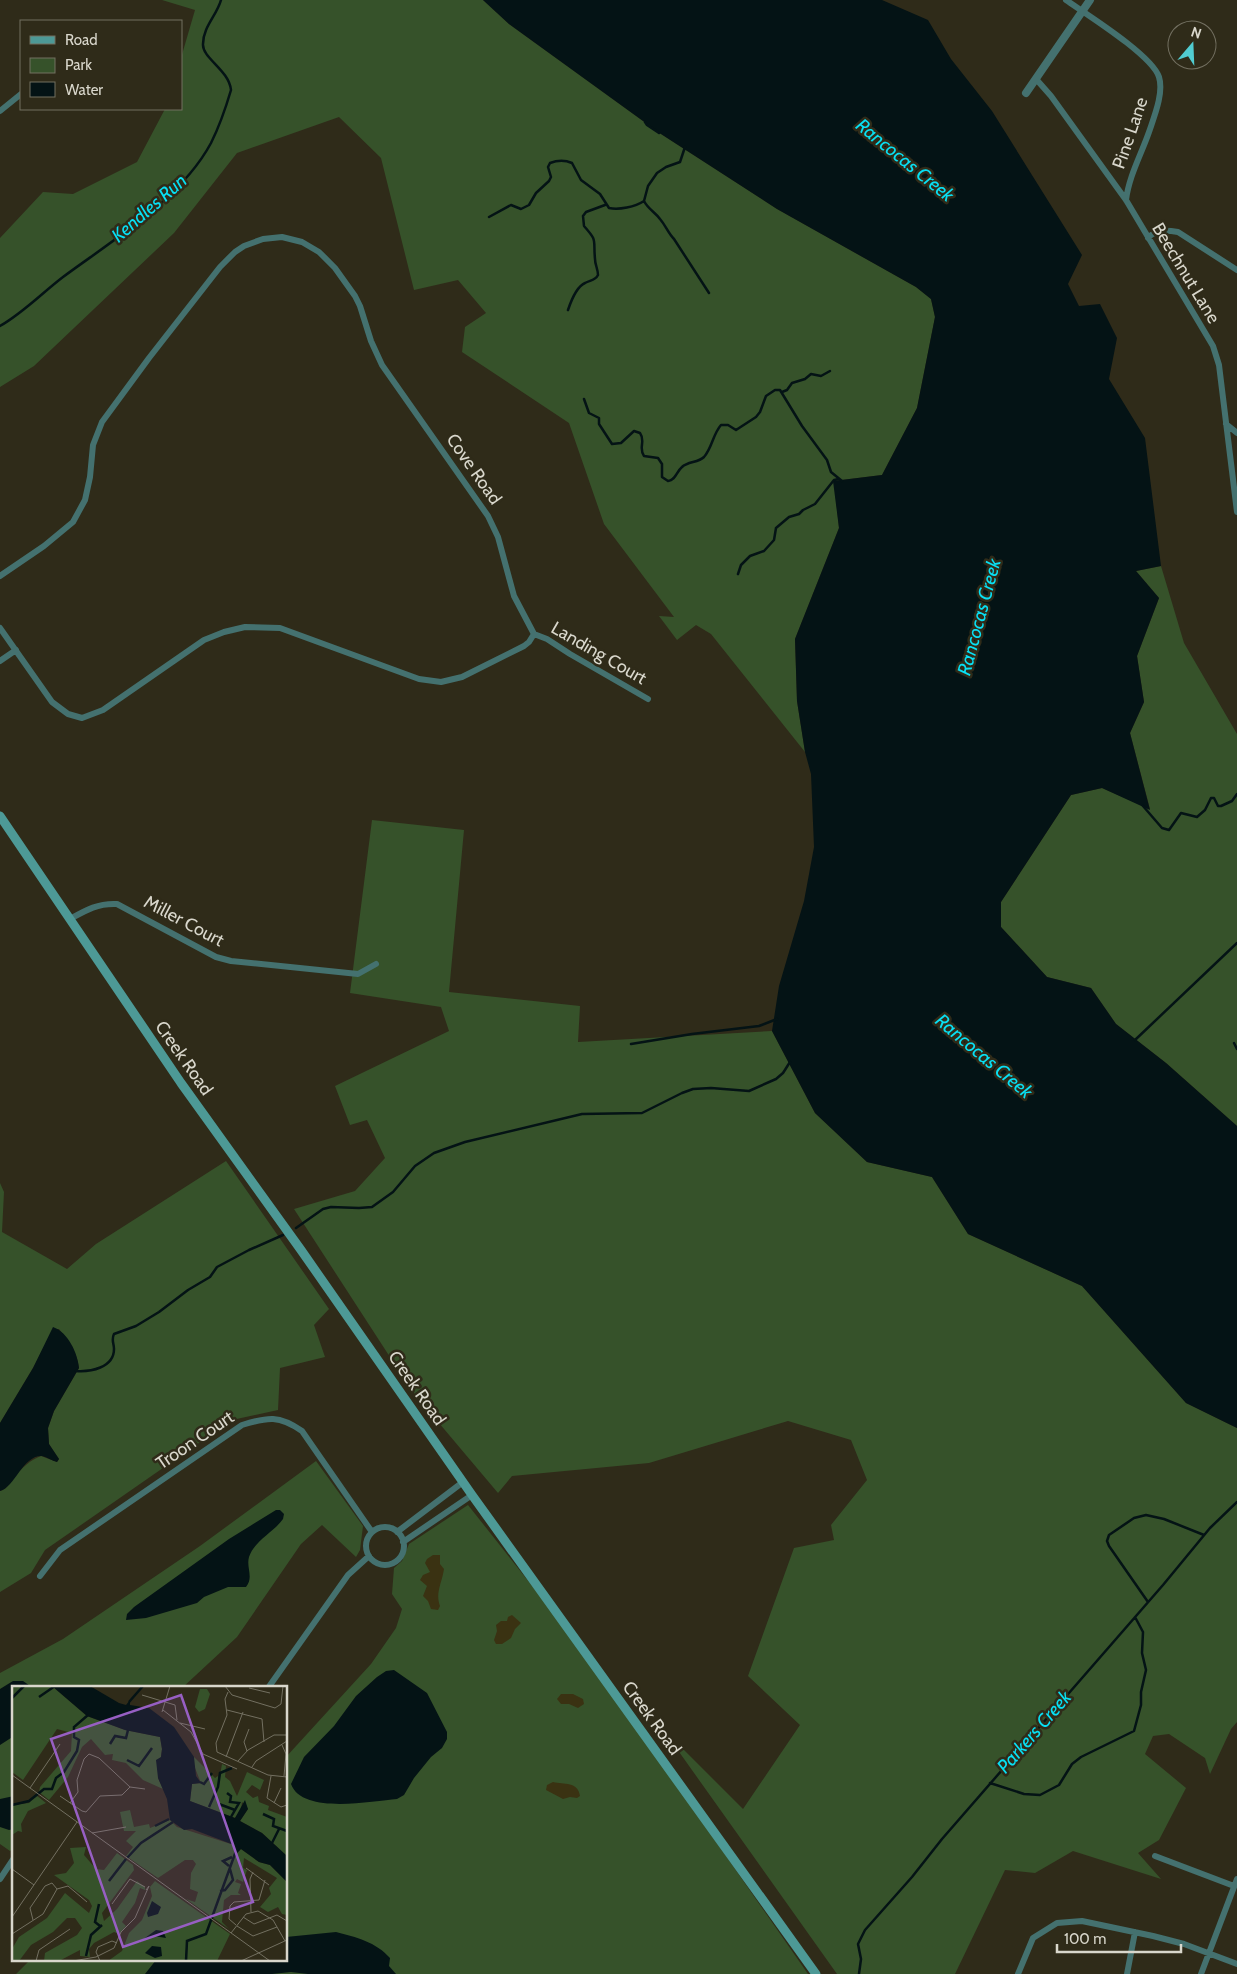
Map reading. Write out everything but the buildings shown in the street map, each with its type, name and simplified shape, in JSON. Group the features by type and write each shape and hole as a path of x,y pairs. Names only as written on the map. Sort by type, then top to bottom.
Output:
{"main road":[{"name":"Creek Road","path":"0,816 181,1082 472,1495 816,1974"}],"street":[{"name":"Pine Lane","path":"1066,0 1135,51 1155,69 1159,76 1158,104 1128,185 1126,200"},
{"path":"1026,93 1090,0"},
{"name":"Beechnut Lane","path":"1036,79 1051,96 1126,200 1213,346 1219,365 1237,512"},
{"path":"0,111 20,95"},
{"path":"1148,238 1158,231 1178,232 1237,270"},
{"name":"Cove Road","path":"0,576 51,541 73,522 84,500 90,477 93,445 102,422 220,267 244,246 263,239 282,237 302,242 319,252 335,268 355,296 382,365 488,516 498,536 514,596 534,634"},
{"path":"1226,424 1237,433"},
{"path":"0,628 52,702 68,714 82,718 103,710 204,640 246,626 280,628 419,679 441,682 462,677 519,648 529,642 534,634"},
{"name":"Landing Court","path":"534,634 547,639 648,699"},
{"path":"0,661 16,650"},
{"name":"Miller Court","path":"70,919 94,906 104,903 117,904 216,957 231,961 358,974 376,964"},
{"name":"Troon Court","path":"40,1576 60,1550 242,1425 266,1418 290,1422 302,1431 372,1532"},
{"path":"397,1532 463,1482"},
{"path":"403,1542 472,1495"},
{"path":"383,1527 397,1532 403,1542 402,1555 392,1563 380,1564 369,1556 366,1542 372,1532 383,1527"},
{"path":"269,1686 348,1575 369,1556"},
{"path":"1155,1856 1234,1886"},
{"path":"0,1879 12,1861"},
{"path":"1201,1974 1237,1878"},
{"path":"1018,1974 1033,1938 1057,1923 1082,1921 1184,1944 1237,1964"},
{"path":"1127,1974 1135,1932"}],"green space":[{"path":"162,0 483,0 509,24 661,134 777,209 916,287 931,299 935,317 917,408 882,475 834,481 839,528 795,639 797,701 805,752 711,634 696,625 677,640 659,616 674,617 604,524 569,423 462,352 465,327 486,313 458,280 414,290 381,158 339,117 237,153 174,233 34,366 0,387 0,238 43,192 73,194 137,162 164,110 182,110 182,55 195,10"},
{"path":"1161,566 1184,643 1237,734 1237,1126 1166,1063 1116,1024 1091,988 1047,977 1001,927 1001,902 1071,795 1102,788 1150,809 1130,733 1144,702 1137,656 1159,598 1136,571"},
{"path":"372,820 464,830 449,992 580,1006 578,1042 772,1031 815,1113 867,1162 932,1177 968,1234 1082,1286 1186,1403 1237,1428 1237,1722 1231,1729 1210,1774 1205,1758 1169,1734 1153,1736 1145,1754 1186,1788 1159,1840 1138,1853 1161,1879 1073,1851 1035,1873 1005,1870 955,1974 837,1974 677,1749 684,1750 743,1809 800,1725 748,1676 794,1548 834,1540 831,1525 867,1480 851,1440 788,1421 649,1463 512,1476 498,1493 412,1391 294,1209 355,1191 385,1158 367,1120 350,1125 335,1086 449,1031 441,1007 350,993"},
{"path":"226,1161 329,1309 314,1325 325,1357 280,1368 278,1410 232,1420 45,1550 31,1573 0,1592 0,1491 7,1487 20,1470 33,1460 41,1456 57,1462 59,1459 49,1444 48,1428 54,1411 79,1368 69,1343 59,1329 53,1330 0,1423 0,1183 4,1192 2,1232 67,1269 96,1244"},
{"path":"316,1461 363,1526 360,1550 356,1557 322,1525 301,1544 237,1637 184,1686 12,1686 12,1850 10,1851 0,1844 0,1673 63,1639 200,1546"},
{"path":"468,1505 583,1650 808,1974 16,1974 28,1962 288,1962 288,1755 371,1664 396,1628 402,1609 392,1594 394,1568 402,1561 409,1544"}],"sand":[{"path":"433,1555 440,1555 440,1564 444,1569 439,1592 440,1606 438,1610 431,1609 428,1601 423,1596 427,1586 420,1580 423,1575 430,1572 425,1563"},
{"path":"512,1615 521,1623 515,1629 511,1638 502,1644 496,1644 494,1640 497,1631 496,1625 501,1621 507,1621 508,1617"},
{"path":"561,1694 573,1694 583,1699 584,1704 578,1708 569,1704 561,1704 557,1699"},
{"path":"553,1782 570,1784 579,1791 580,1796 563,1799 546,1790 547,1785"}],"water":[{"name":"Rancocas Creek","path":"483,0 882,0 928,20 951,59 992,111 1082,255 1068,284 1079,306 1100,304 1117,338 1109,379 1145,438 1161,566 1136,571 1159,598 1137,656 1144,702 1130,733 1150,810 1102,788 1071,795 1001,902 1001,927 1047,977 1091,988 1116,1024 1166,1063 1237,1126 1237,1428 1186,1403 1082,1286 968,1234 932,1177 867,1162 815,1113 772,1031 779,986 804,901 814,847 811,774 805,752 797,701 795,639 839,528 833,481 882,475 917,408 935,317 931,299 916,287 777,209 661,134 509,24"},
{"path":"53,1327 68,1338 77,1356 79,1368 54,1411 48,1428 49,1444 59,1459 57,1462 42,1456 35,1457 24,1466 10,1484 0,1491 0,1423 33,1368"},
{"path":"276,1510 280,1510 284,1514 283,1519 252,1551 248,1561 250,1576 246,1587 228,1587 204,1597 197,1603 146,1618 126,1620 127,1614 134,1607 229,1539"},
{"path":"394,1670 427,1693 447,1732 447,1739 442,1748 431,1757 414,1778 404,1795 397,1799 339,1804 309,1800 298,1794 291,1784 304,1757 334,1726 356,1696 377,1677 386,1671"},
{"path":"13,1681 23,1681 30,1686 12,1686 12,1737 0,1745 0,1689"},
{"path":"12,1796 12,1829 0,1827 0,1799"},
{"path":"336,1932 358,1938 384,1952 390,1958 389,1966 396,1974 308,1974 291,1972 272,1974 145,1974 154,1962 288,1962 288,1937"}],"waterway":[{"name":"Kendles Run","path":"0,326 144,217 164,200 198,163 214,137 231,90 226,76 207,54 203,44 205,32 221,0"},
{"path":"645,122 659,133"},
{"path":"489,217 511,205 521,209 529,205 536,193 549,181 551,177 548,167 550,163 559,161 572,163 581,180 600,194 609,208 636,205 644,201 648,186 657,173 666,167 680,162 685,147"},
{"path":"644,201 662,222 709,293"},
{"path":"568,310 579,288 598,275 594,241 584,226 583,216 586,212 605,205"},
{"path":"782,392 787,390 792,383 805,379 811,374 821,376 830,371"},
{"path":"584,399 589,413 599,418 599,424 612,444 621,443 634,431 640,433 642,436 642,453 644,456 658,458 662,464 662,477 668,481 673,479 684,465 704,457 721,425 728,425 736,430 756,417 766,396 775,390 780,390 802,426 827,460 831,472 842,481"},
{"path":"738,574 741,565 750,556 764,551 774,540 776,528 789,517 799,514 815,504 834,480 839,479"},
{"path":"1143,806 1162,828 1169,830 1181,813 1197,817 1205,810 1211,798 1214,798 1218,806 1221,806 1232,801 1237,794"},
{"path":"1135,1040 1237,943"},
{"path":"631,1044 759,1026 777,1019"},
{"path":"1234,1043 1237,1049"},
{"path":"296,1228 323,1209 331,1207 372,1207 393,1192 415,1166 434,1153 465,1142 582,1114 642,1113 693,1089 711,1088 749,1091 776,1079 783,1073 790,1062"},
{"path":"76,1371 88,1371 106,1365 113,1355 114,1334 136,1326 159,1312 188,1290 210,1277 217,1267 283,1235"},
{"name":"Parkers Creek","path":"859,1974 861,1959 858,1944 865,1930 1210,1528 1237,1502"},
{"path":"1148,1602 1109,1546 1107,1541 1109,1535 1134,1518 1146,1515 1164,1519 1204,1535"},
{"path":"990,1783 1024,1794 1040,1795 1059,1785 1072,1764 1081,1757 1134,1731 1141,1705 1141,1692 1146,1670 1142,1653 1143,1632 1135,1617"}]}
